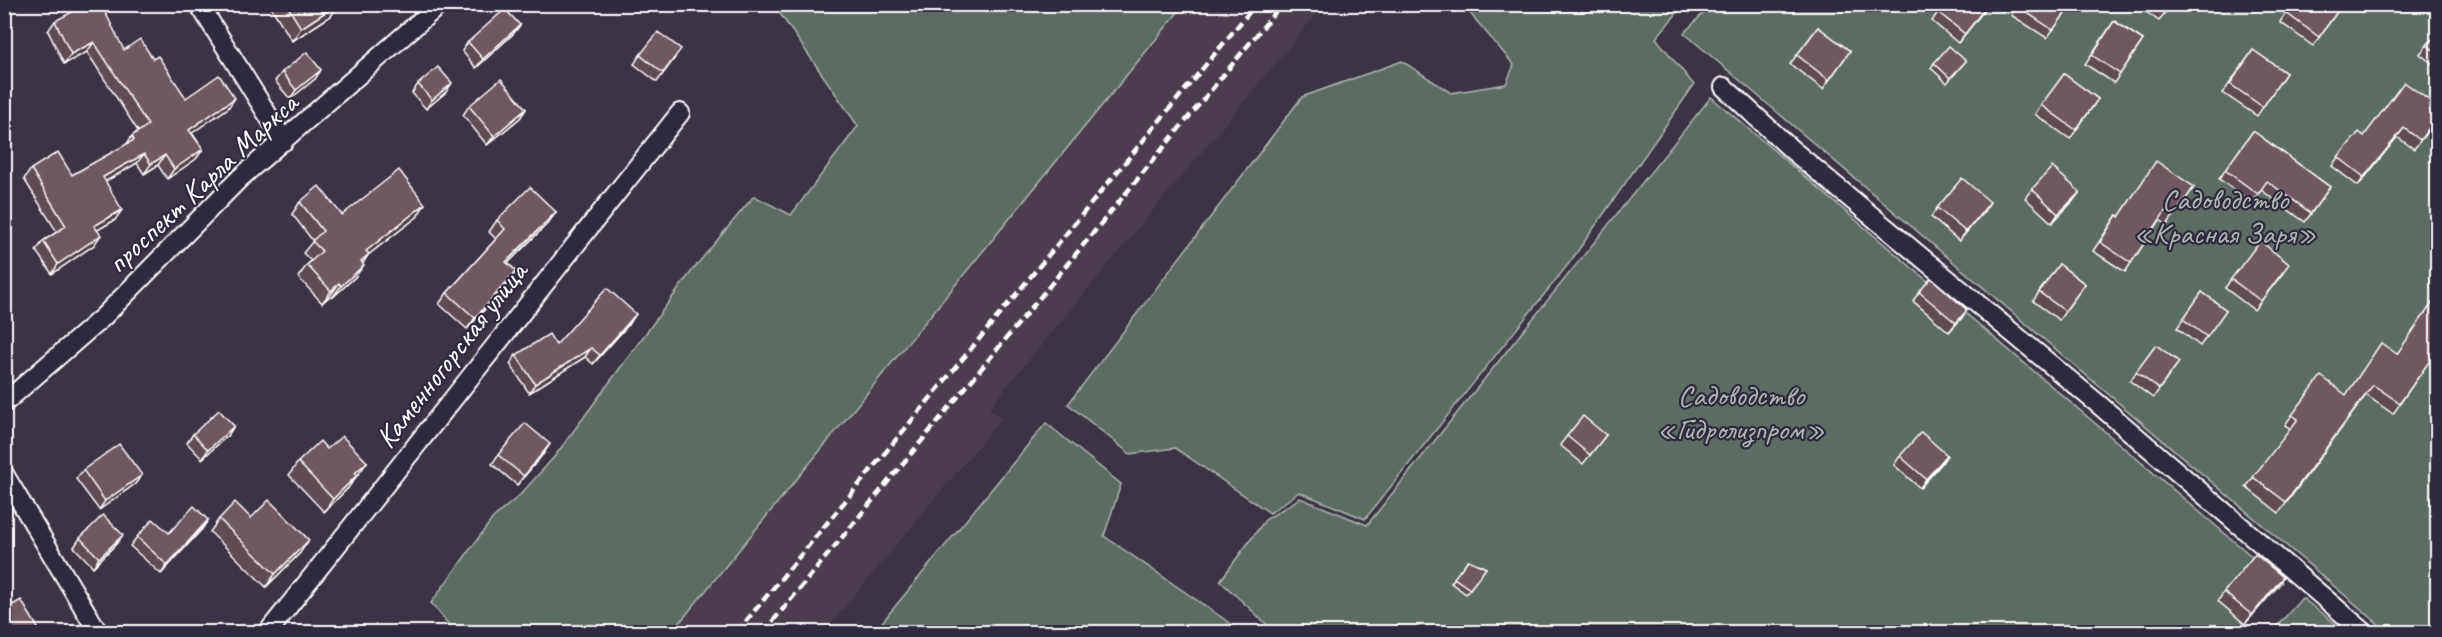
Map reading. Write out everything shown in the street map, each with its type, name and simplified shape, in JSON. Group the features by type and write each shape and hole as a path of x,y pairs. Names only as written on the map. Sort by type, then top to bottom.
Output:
{"street":[{"path":"199,4 284,141"},
{"name":"проспект Карла Маркса","path":"4,403 103,316 240,178 440,4"},
{"path":"1724,87 1791,149 2097,403 2364,633"},
{"name":"Каменногорская улица","path":"268,633 680,113"},
{"path":"4,474 98,633"}],"shaded area":[{"path":"1184,5 1324,5 989,408 1001,419 824,632 673,632"}],"green space":[{"name":"Садоводство «Красная Заря»","path":"1712,4 2437,5 2437,632 2388,632 1684,33"},
{"path":"774,5 1184,5 672,632 455,632 431,603 493,518 520,495 555,456 694,268 754,196 791,215 858,126"},
{"path":"1463,5 1684,5 1656,38 1694,85 1570,262 1365,519 1299,492 1270,513 1175,448 1130,454 1068,404 1302,97 1402,61 1451,93 1506,84 1514,65"},
{"name":"Садоводство «Гидролизпром»","path":"1711,97 2282,582 2238,632 1275,632 1220,581 1265,520 1300,498 1367,525"},
{"path":"1046,423 1121,484 1104,536 1240,630 1243,626 1251,632 874,632"},
{"path":"2302,598 2346,632 2272,632"}],"building":[{"path":"87,4 101,4 124,50 140,39 153,59 158,56 186,98 219,75 235,98 189,130 203,149 174,169 165,155 151,164 144,154 103,177 122,210 94,226 101,235 58,264 43,241 66,226 31,169 58,152 72,175 134,140 132,136 148,125 94,42 71,54 55,21"},
{"path":"286,4 338,4 301,28"},
{"path":"1944,4 1988,4 1965,34 1938,12"},
{"path":"2019,4 2072,4 2053,30 2017,6"},
{"path":"2154,4 2171,4 2165,12"},
{"path":"2292,4 2327,4 2337,12 2319,37 2286,13"},
{"path":"505,9 520,25 483,59 468,42"},
{"path":"2114,21 2143,40 2120,74 2092,55"},
{"path":"1818,27 1850,51 1829,80 1797,55"},
{"path":"658,32 681,49 663,73 640,55"},
{"path":"2438,32 2438,53 2427,45"},
{"path":"1949,46 1966,61 1950,78 1934,63"},
{"path":"2253,50 2286,73 2263,107 2230,84"},
{"path":"307,52 321,70 296,90 282,72"},
{"path":"438,67 452,83 432,100 418,84"},
{"path":"2064,74 2098,99 2076,130 2041,105"},
{"path":"501,79 526,109 494,136 469,106"},
{"path":"2404,82 2438,107 2438,116 2420,140 2404,128 2364,177 2338,157 2359,132 2364,136"},
{"path":"2253,131 2330,187 2311,213 2267,181 2258,194 2225,170"},
{"path":"2156,161 2194,187 2174,216 2166,210 2131,263 2100,242"},
{"path":"2052,167 2080,192 2058,214 2032,189"},
{"path":"399,170 425,204 366,251 369,254 361,261 364,265 341,286 339,283 331,291 307,265 322,251 312,241 323,231 300,202 319,186 342,215"},
{"path":"1962,178 1990,202 1966,232 1937,208"},
{"path":"530,187 556,212 506,262 516,271 475,318 447,293 505,229 497,220"},
{"path":"2260,241 2289,264 2261,301 2231,279"},
{"path":"2059,264 2085,284 2065,311 2039,292"},
{"path":"1931,278 1967,310 1956,323 1919,292"},
{"path":"607,288 636,314 600,355 591,348 535,384 516,355 549,334 556,345"},
{"path":"2202,292 2226,310 2207,337 2183,319"},
{"path":"2435,299 2438,301 2438,349 2400,403 2373,385 2286,502 2253,477 2298,419 2292,415 2321,376 2346,395 2381,343 2397,354"},
{"path":"2156,345 2179,362 2159,389 2136,372"},
{"path":"219,410 234,426 208,450 193,434"},
{"path":"1583,416 1606,435 1590,455 1567,436"},
{"path":"525,423 550,444 524,476 498,455"},
{"path":"1921,432 1947,455 1926,479 1900,456"},
{"path":"342,436 367,462 333,499 298,462 320,441 327,449"},
{"path":"119,444 142,475 105,501 83,470"},
{"path":"269,500 309,540 275,574 219,519 235,502 251,518"},
{"path":"194,506 208,520 167,565 137,537 153,519 169,533"},
{"path":"103,515 123,535 99,558 80,538"},
{"path":"2255,554 2283,577 2252,615 2224,592"},
{"path":"1468,560 1486,568 1470,589 1454,578"},
{"path":"21,600 41,633 4,633 4,610"}],"railway":[{"path":"737,632 1256,4"},
{"path":"764,632 1282,4"}]}
